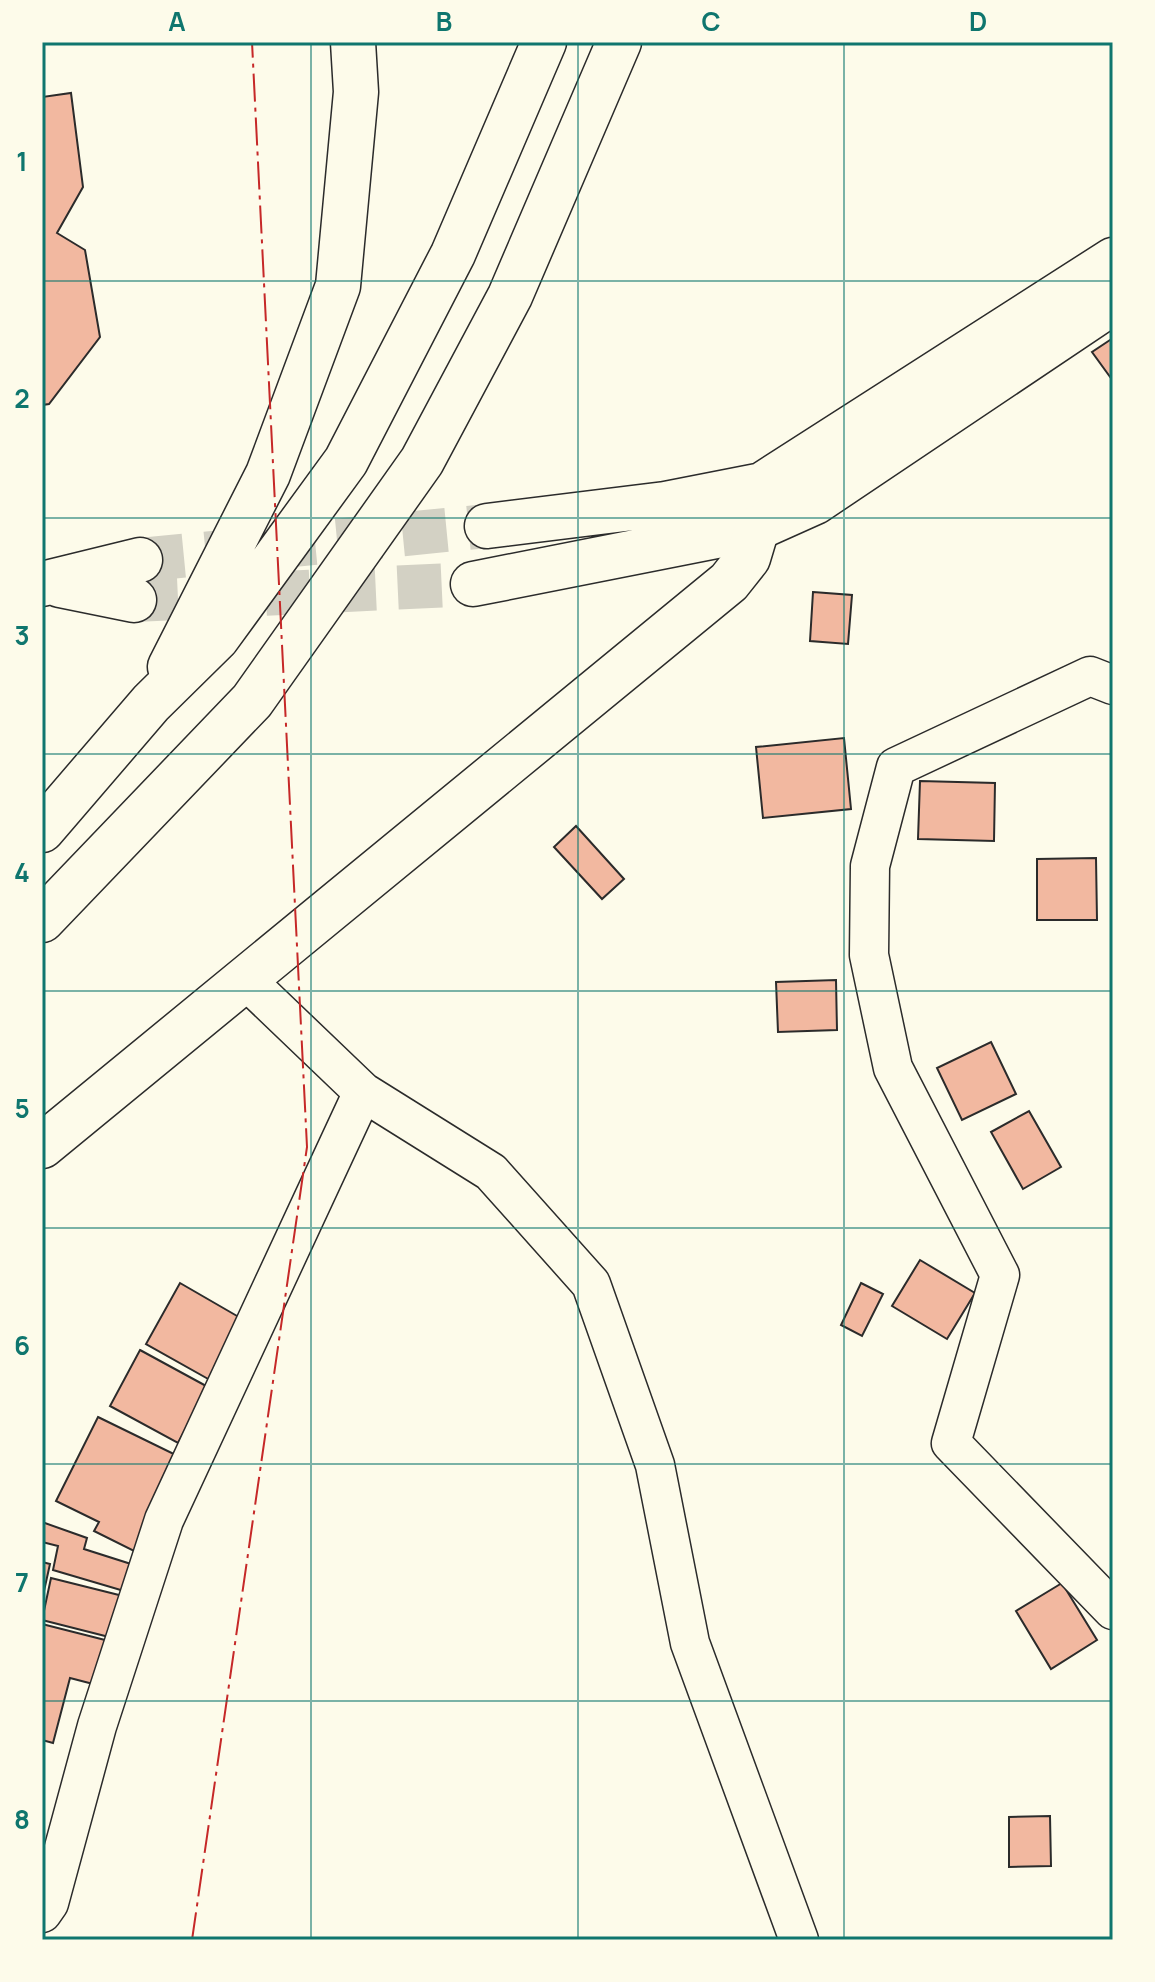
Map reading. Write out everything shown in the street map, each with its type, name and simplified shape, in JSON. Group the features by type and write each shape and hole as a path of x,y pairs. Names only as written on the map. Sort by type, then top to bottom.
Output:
{"main road":[{"path":"151,703 268,474 338,286 356,92 353,42"},
{"path":"42,830 151,703 217,638 346,461 453,254 544,42"},
{"path":"42,920 252,701 422,461 510,296 619,42"},
{"path":"487,526 665,504 762,485 1113,260"},
{"path":"473,584 757,528 815,502 1113,302"},
{"path":"42,1146 729,582 748,558 757,528 762,485"},
{"path":"46,584 137,580"}],"street":[{"path":"1113,685 1090,676 896,767 870,866 869,955 893,1068 1000,1275 951,1443 1113,1610"},
{"path":"246,980 363,1092 491,1172 591,1284 655,1465 690,1643 799,1940"},
{"path":"42,1913 49,1903 97,1726 164,1520 363,1092"}],"building":[{"path":"71,93 83,187 57,233 85,250 100,337 49,404 42,405 42,97"},
{"path":"1113,338 1113,381 1092,352"},
{"path":"813,592 852,595 848,644 810,641"},
{"path":"844,738 851,809 763,818 756,747"},
{"path":"920,781 995,783 994,841 918,839"},
{"path":"576,826 624,879 602,899 554,847"},
{"path":"1096,858 1097,920 1037,920 1037,859"},
{"path":"836,980 837,1030 778,1032 776,982"},
{"path":"991,1042 1016,1094 962,1120 937,1068"},
{"path":"1029,1111 1061,1167 1023,1189 991,1132"},
{"path":"920,1260 975,1293 947,1339 892,1306"},
{"path":"180,1283 244,1320 210,1380 146,1344"},
{"path":"861,1283 883,1294 862,1336 841,1325"},
{"path":"140,1350 208,1387 178,1443 110,1406"},
{"path":"98,1417 182,1458 136,1552 94,1531 99,1522 56,1501"},
{"path":"42,1522 87,1538 84,1549 131,1564 124,1591 53,1570 58,1546 42,1542"},
{"path":"42,1562 50,1564 42,1600"},
{"path":"51,1578 123,1596 113,1638 42,1620"},
{"path":"1062,1583 1097,1640 1051,1669 1016,1611"},
{"path":"42,1624 109,1641 97,1685 70,1678 53,1743 42,1740"},
{"path":"1050,1816 1051,1866 1009,1867 1009,1817"}],"tunnel":[{"path":"140,560 487,526"},
{"path":"134,600 473,584"}],"power":[{"path":"192,1940 307,1147 252,42"}]}
